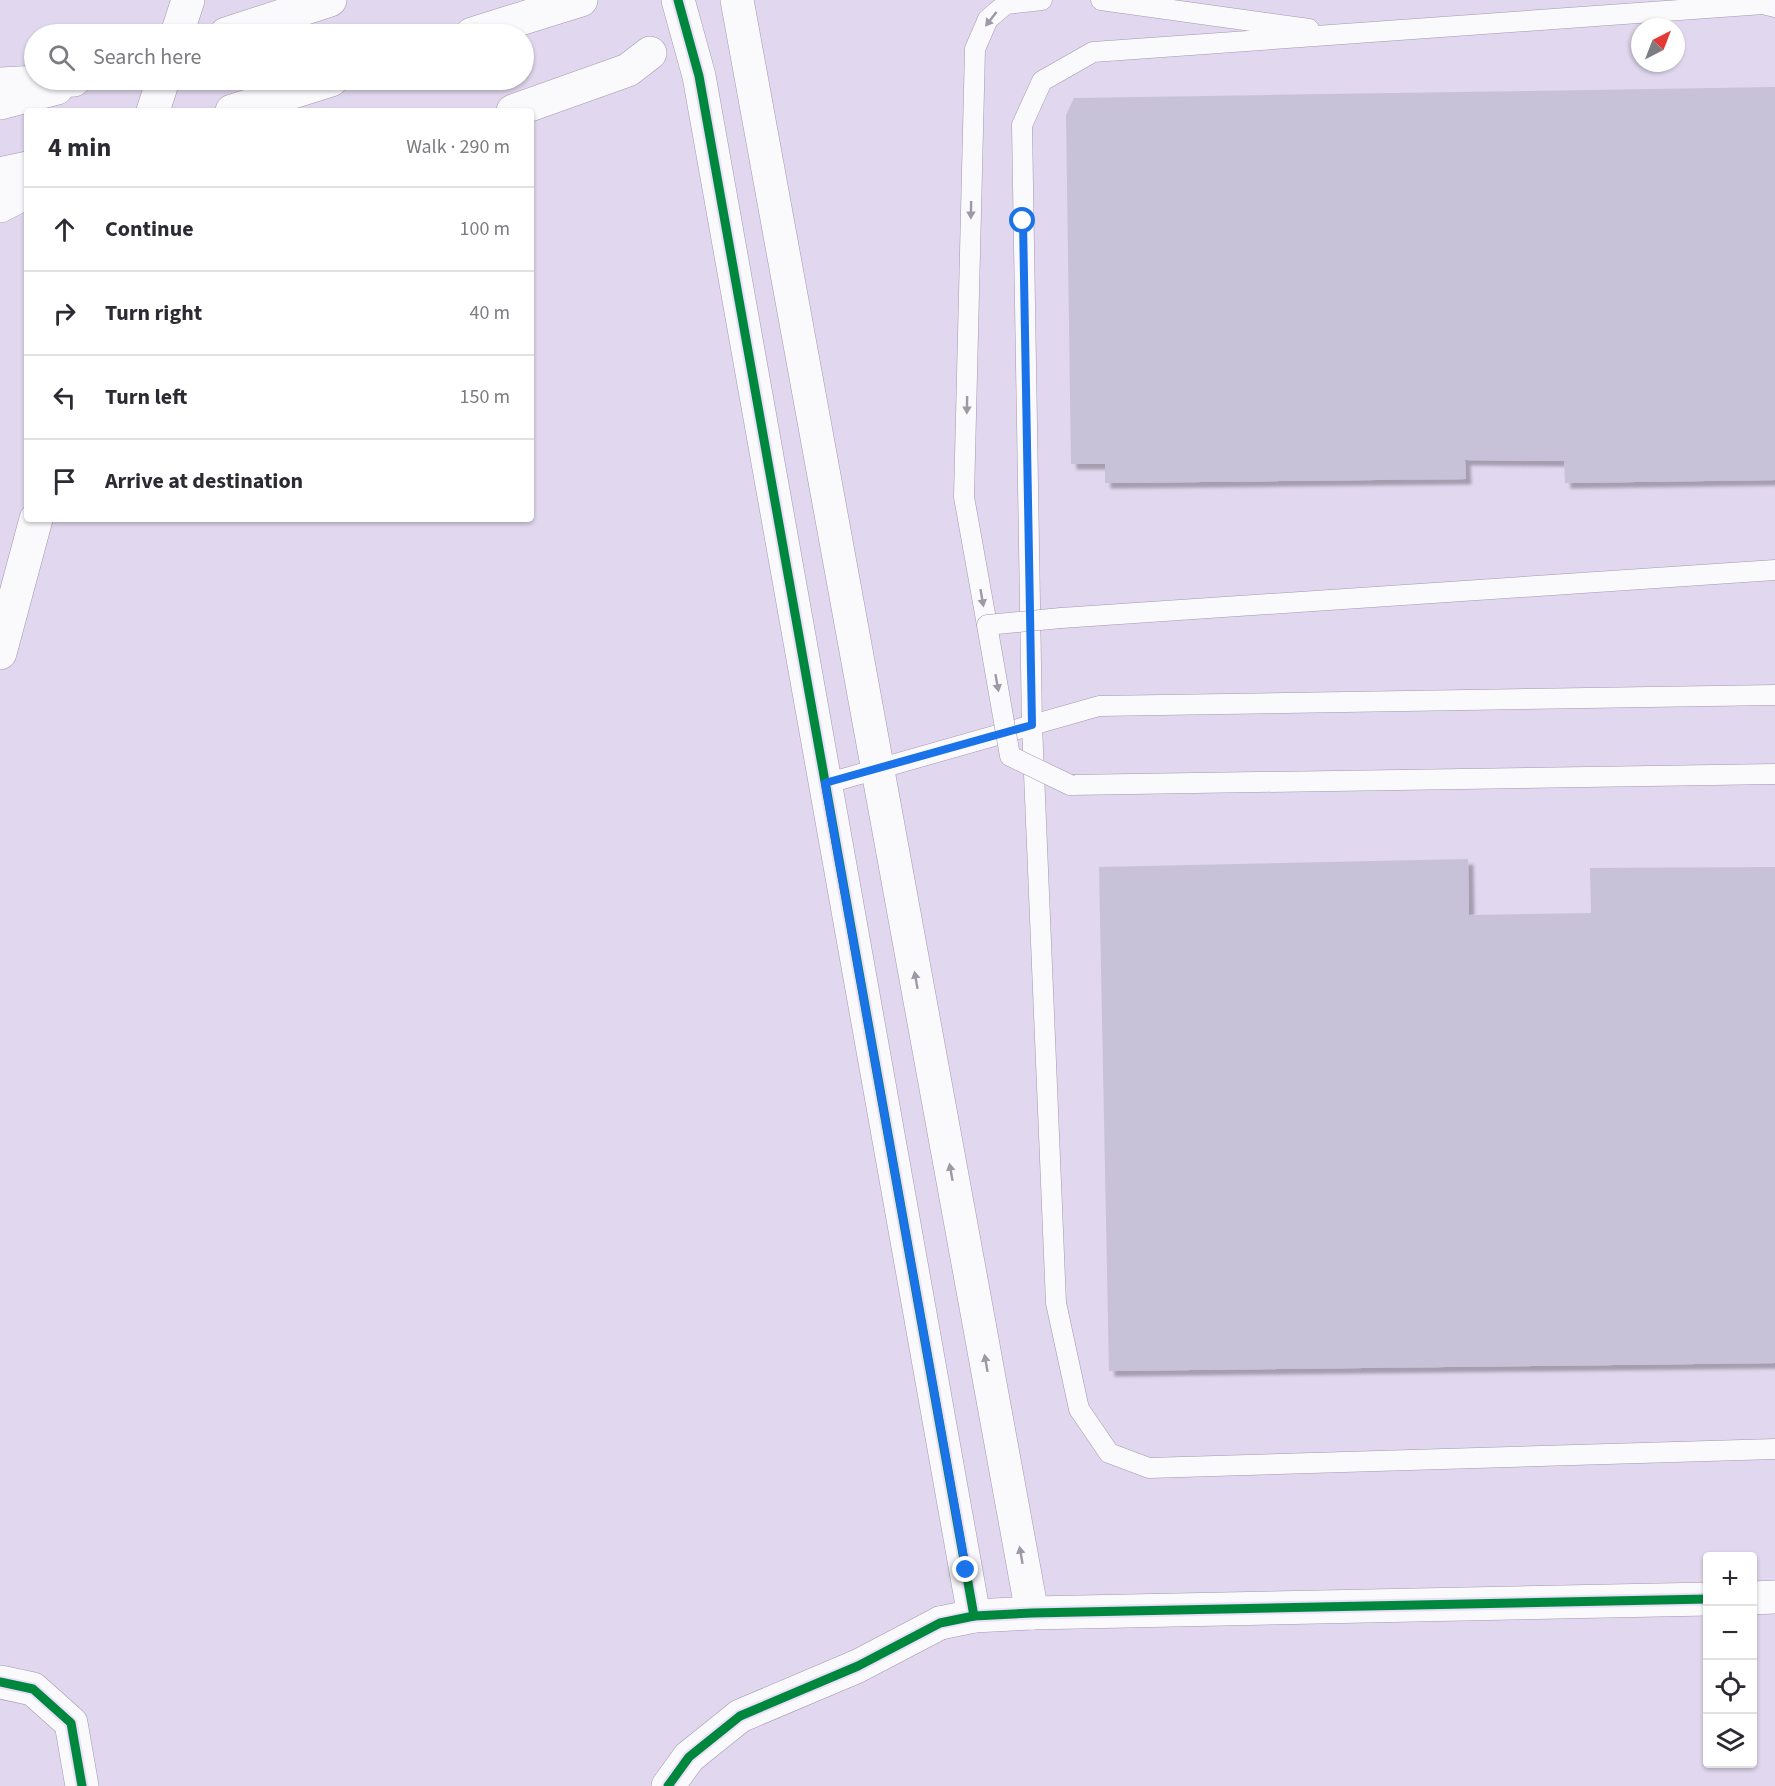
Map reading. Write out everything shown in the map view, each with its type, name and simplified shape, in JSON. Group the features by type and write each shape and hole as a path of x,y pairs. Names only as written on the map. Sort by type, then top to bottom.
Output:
{"street":[{"path":"180,24 188,0"},
{"path":"257,24 330,0"},
{"path":"504,24 580,0"},
{"path":"678,0 699,76 974,1616"},
{"path":"736,0 1032,1613"},
{"path":"521,108 628,70 650,52"},
{"path":"0,84 24,83"},
{"path":"0,103 51,90"},
{"path":"154,108 160,90"},
{"path":"242,108 299,90"},
{"path":"0,174 24,169"},
{"path":"0,206 24,194"},
{"path":"0,653 35,522"},
{"path":"1757,1598 1775,1597"},
{"path":"668,1786 689,1757 740,1716 858,1666 940,1623 974,1616 1703,1599"},
{"path":"0,1682 33,1689 71,1723 82,1786"}],"lane":[{"path":"1042,0 1006,4 988,19 975,49 964,497 1010,756 1070,785 1775,774"},
{"path":"1101,0 1347,34"},
{"path":"1775,7 1763,4 1550,10 1347,34 1093,52 1042,81 1022,125 1032,725 1056,1303 1079,1409 1109,1453 1149,1467 1775,1449"},
{"path":"987,625 1061,618 1775,570"},
{"path":"825,783 1100,706 1775,695"}],"building":[{"path":"1775,87 1775,480 1565,483 1564,461 1465,460 1466,479 1105,483 1105,464 1071,464 1066,115 1074,98"},
{"path":"1468,859 1469,915 1591,913 1590,868 1775,867 1775,1363 1109,1371 1099,867"}],"cycle path":[{"path":"678,0 699,76 974,1616"},
{"path":"668,1786 689,1757 740,1716 858,1666 940,1623 974,1616 1703,1599"},
{"path":"0,1682 33,1689 71,1723 82,1786"}],"route":[{"path":"966,1570 825,783 1032,725 1023,221"}]}
